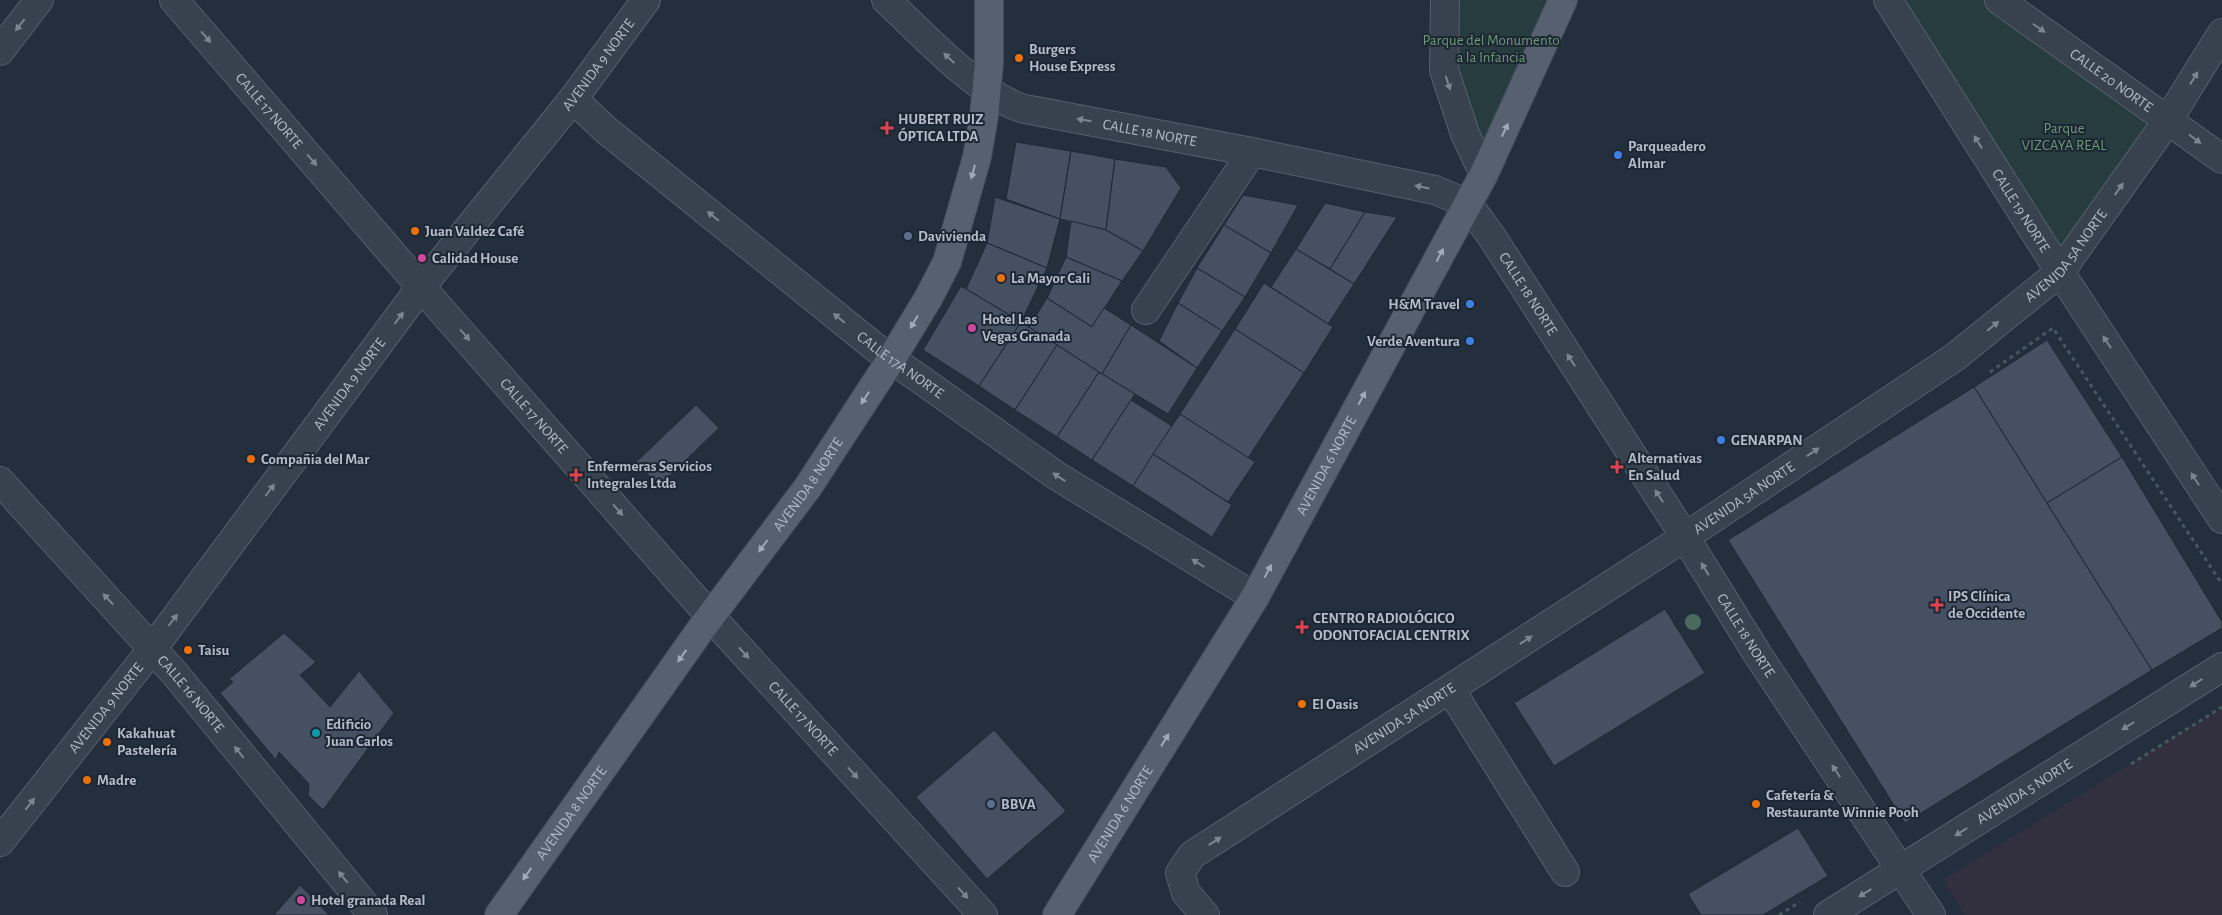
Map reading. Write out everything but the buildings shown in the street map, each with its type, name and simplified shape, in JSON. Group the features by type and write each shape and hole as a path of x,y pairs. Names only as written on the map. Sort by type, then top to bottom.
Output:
{"main road":[{"name":"AVENIDA 8 NORTE","path":"498,915 711,617 808,487 892,358 929,297 947,262 977,157 984,116 989,63 989,0"},
{"name":"AVENIDA 6 NORTE","path":"1056,915 1254,597 1484,174 1563,0"}],"street":[{"path":"0,50 39,0"},
{"name":"CALLE 17 NORTE","path":"174,0 421,287 711,617 983,915"},
{"name":"AVENIDA 9 NORTE","path":"0,842 153,648 421,287 573,100 646,0"},
{"name":"CALLE 18 NORTE","path":"886,0 986,89 1013,106 1252,152 1435,190 1468,204 1492,237 1685,537 1758,655 1931,915"},
{"path":"1445,0 1444,70 1465,134 1484,174"},
{"name":"CALLE 19 NORTE","path":"1888,0 2060,272 2222,519"},
{"path":"1898,0 1898,6 1910,33"},
{"name":"CALLE 20 NORTE","path":"1999,0 2222,159"},
{"name":"AVENIDA 5A NORTE","path":"1206,915 1186,893 1180,873 1192,855 1685,537 1955,356 2060,272 2168,120 2222,33"},
{"name":"CALLE 17A NORTE","path":"573,100 606,130 876,348 1057,476 1254,597"},
{"path":"1146,310 1252,152"},
{"name":"CALLE 16 NORTE","path":"0,481 153,648 374,915"},
{"name":"AVENIDA 5 NORTE","path":"1828,915 1901,871 2222,666"},
{"path":"1450,690 1565,872"}],"path":[{"path":"1988,372 2053,328 2222,584"}],"shaded area":[{"path":"2222,707 2222,915 1965,915 1943,880"}],"green space":[{"name":"Parque del Monumento a la Infancia","path":"1445,0 1563,0 1484,174 1465,134"},
{"name":"Parque VIZCAYA REAL","path":"1898,0 1999,0 2168,120 2060,272"}],"place":[{"name":"Burgers House Express","path":"1019,58"},
{"name":"HUBERT RUIZ ÓPTICA LTDA","path":"887,128"},
{"name":"Parqueadero Almar","path":"1618,155"},
{"name":"Juan Valdez Café","path":"415,231"},
{"name":"Davivienda","path":"908,236"},
{"name":"Calidad House","path":"422,258"},
{"name":"La Mayor Cali","path":"1001,278"},
{"name":"H&M Travel","path":"1470,304"},
{"name":"Hotel Las Vegas Granada","path":"972,328"},
{"name":"Verde Aventura","path":"1470,341"},
{"name":"GENARPAN","path":"1721,440"},
{"name":"Compañia del Mar","path":"251,459"},
{"name":"Alternativas En Salud","path":"1617,467"},
{"name":"Enfermeras Servicios Integrales Ltda","path":"576,475"},
{"name":"IPS Clínica de Occidente","path":"1937,605"},
{"name":"CENTRO RADIOLÓGICO ODONTOFACIAL CENTRIX","path":"1302,627"},
{"name":"Taisu","path":"188,650"},
{"name":"El Oasis","path":"1302,704"},
{"name":"Edificio Juan Carlos","path":"316,733"},
{"name":"Kakahuat Pastelería","path":"107,742"},
{"name":"Madre","path":"87,780"},
{"name":"BBVA","path":"991,804"},
{"name":"Cafetería & Restaurante Winnie Pooh","path":"1756,804"},
{"name":"Hotel granada Real","path":"301,900"}]}
